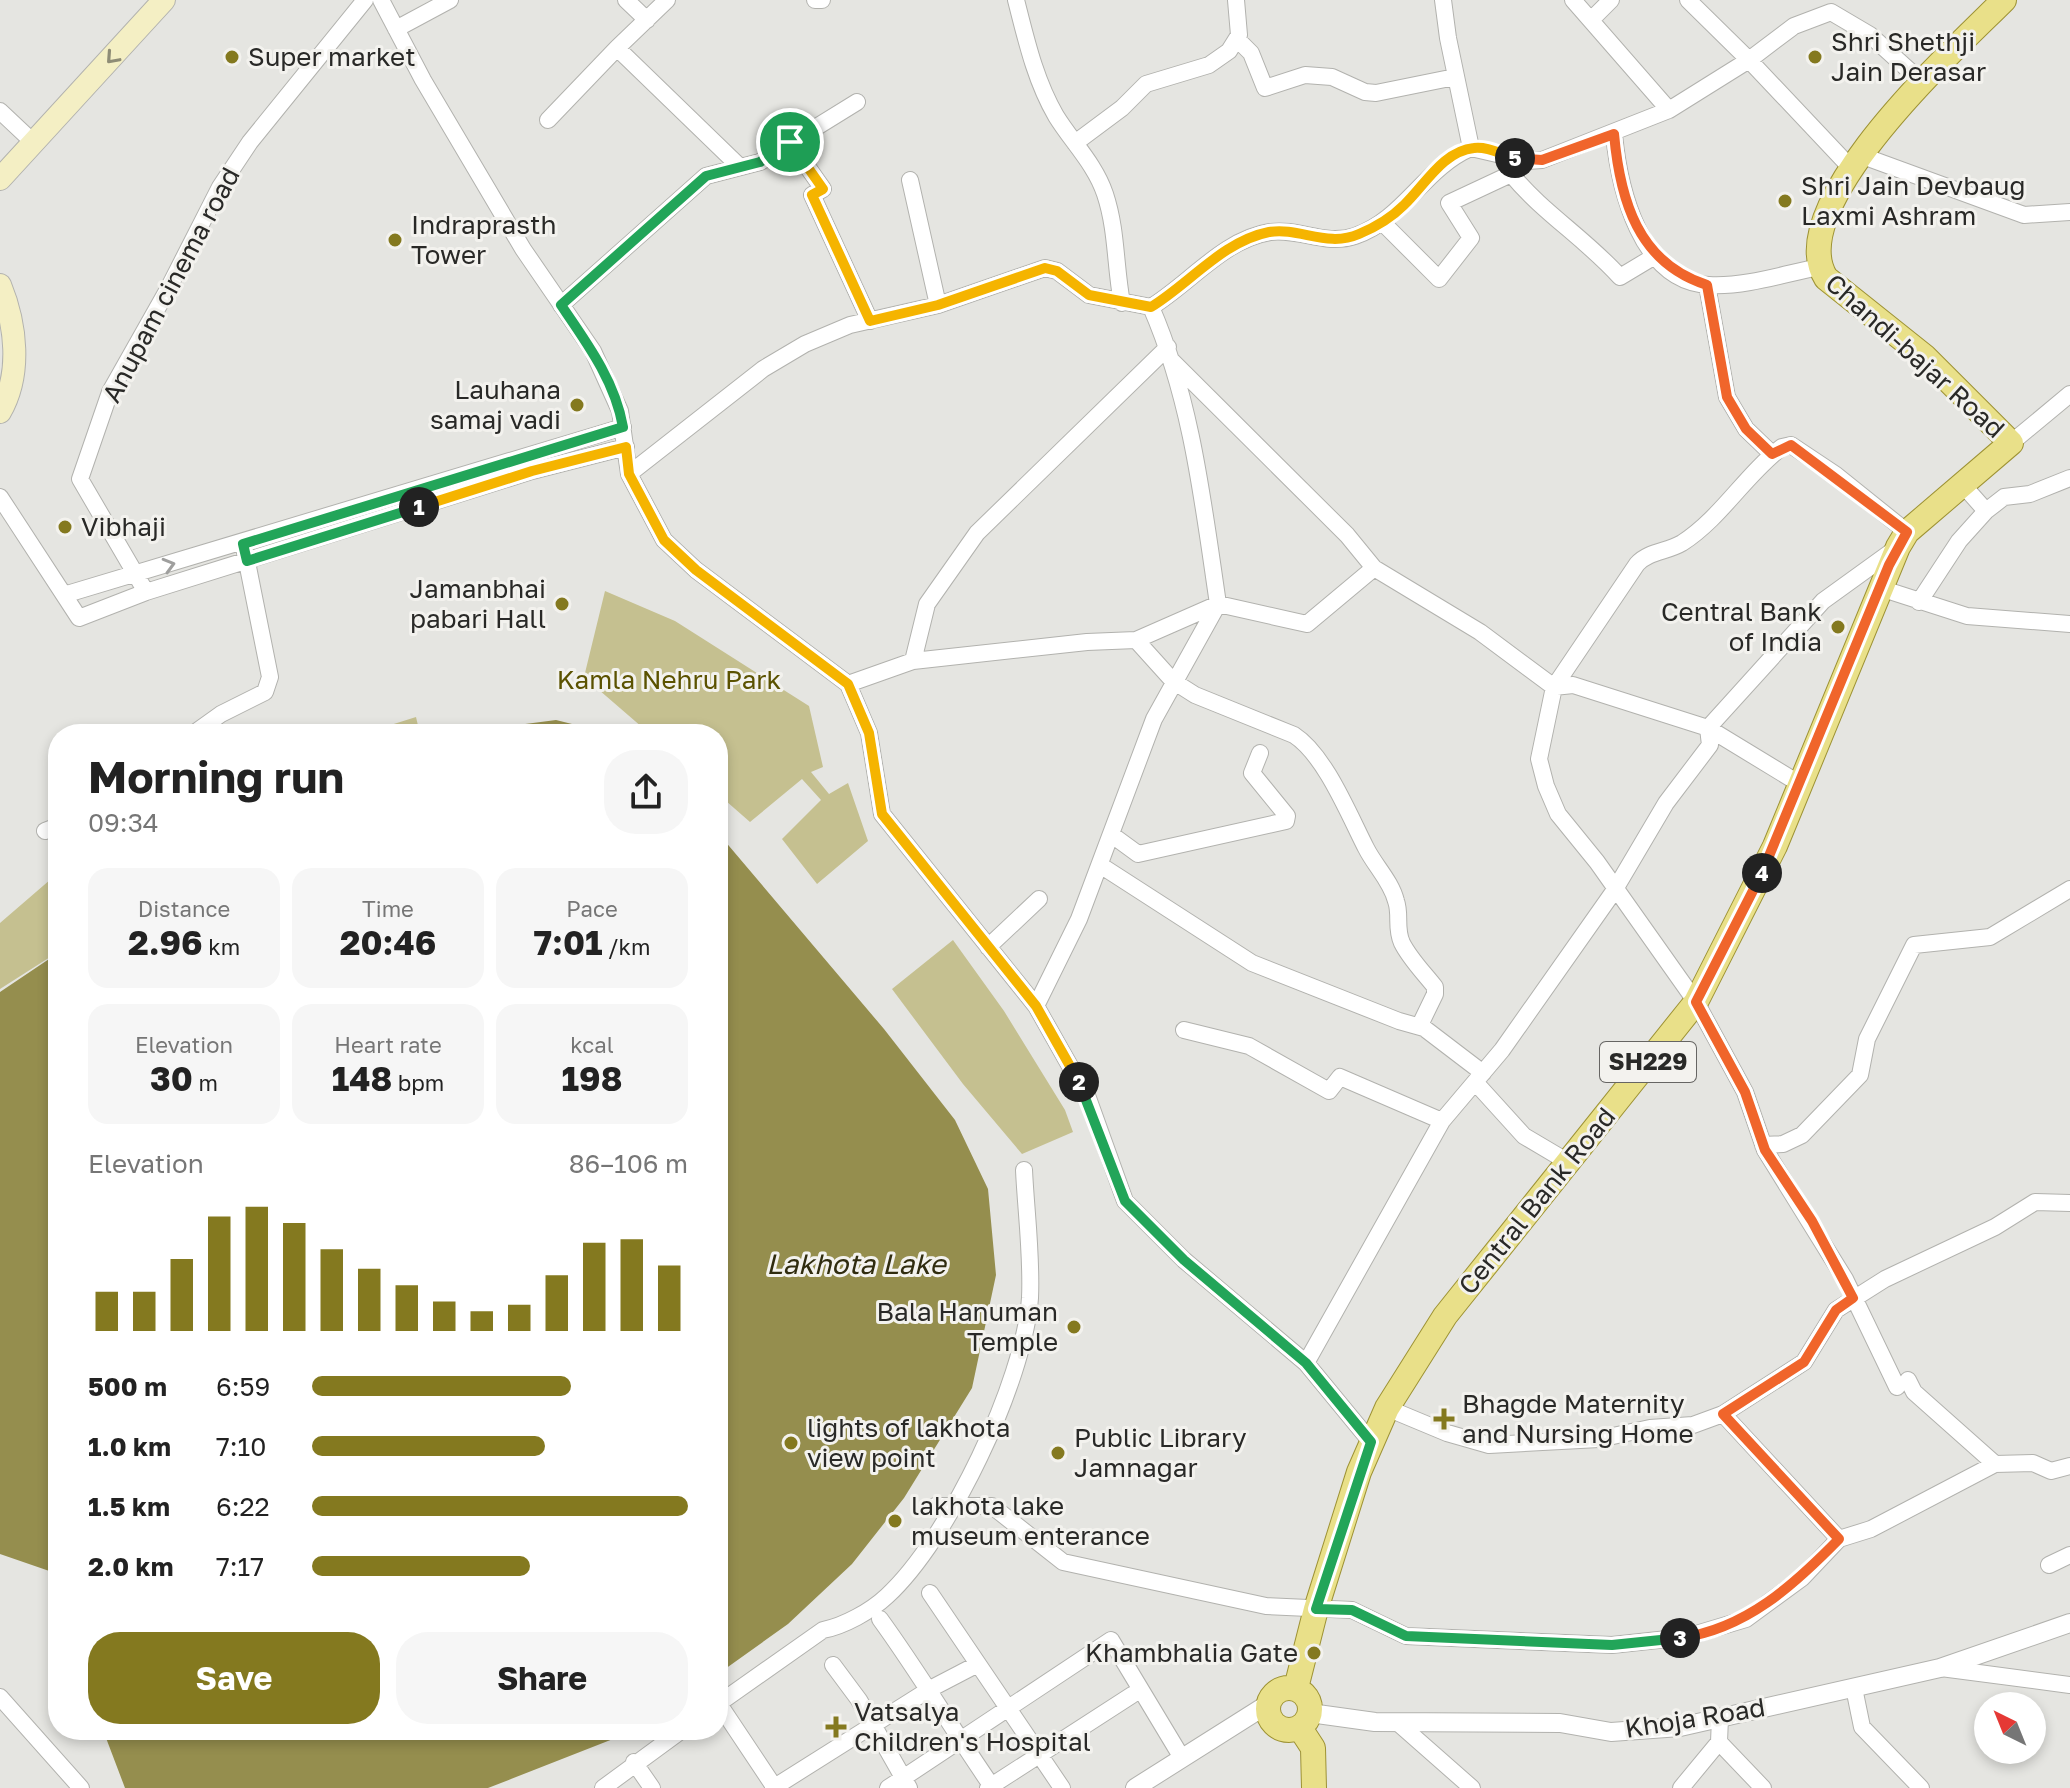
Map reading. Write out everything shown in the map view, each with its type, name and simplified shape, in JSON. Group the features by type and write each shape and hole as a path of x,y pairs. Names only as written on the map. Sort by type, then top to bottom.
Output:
{"main road":[{"path":"0,179 164,0"},
{"name":"Chandi-bajar Road","path":"2004,0 1923,83 1856,162 1825,211 1818,230 1819,267 1843,295 1889,326 1925,357 2011,443"},
{"path":"0,285 14,332 15,363 0,412"},
{"name":"Central Bank Road","path":"1296,1688 1316,1609 1371,1442 1387,1408 1445,1316 1696,1002 1744,913 1903,540 2011,443"},
{"path":"1305,1720 1287,1730 1274,1724 1268,1704 1282,1689 1296,1688 1307,1697 1305,1720 1313,1748 1314,1788"}],"street":[{"name":"Anupam cinema road","path":"146,592 80,479 110,392 167,291 220,187 250,142 365,0"},
{"path":"381,0 508,223 599,363 620,411 629,474 664,540 696,570 848,684 869,733 882,814 1036,1006 1088,1098 1125,1201 1184,1260 1306,1363 1371,1442"},
{"path":"396,29 450,0"},
{"path":"626,0 647,20"},
{"path":"548,120 667,0"},
{"path":"815,0 822,0"},
{"path":"1016,0 1038,77 1056,115 1088,160 1104,193 1116,241 1122,303"},
{"path":"1236,0 1238,40 1251,53 1265,88 1305,75 1332,77 1365,92 1376,93 1455,77"},
{"path":"1443,0 1455,77 1471,148"},
{"path":"1573,0 1669,110"},
{"path":"1591,20 1611,0"},
{"path":"1688,0 1856,162 2024,215 2070,212"},
{"path":"629,474 763,369 805,344 850,325 938,305 1045,268 1057,271 1089,295 1151,307 1211,262 1268,232 1288,231 1333,241 1355,236 1383,223 1439,166 1471,148 1483,148 1527,161 1542,160 1669,110 1749,60 1794,26 1834,6 1923,83"},
{"path":"1075,143 1122,108 1146,84 1209,65 1238,40"},
{"path":"617,48 740,167"},
{"path":"561,305 706,176 760,162 857,102"},
{"path":"0,111 34,143"},
{"path":"1614,134 1625,199 1638,233 1655,256 1672,270 1707,285 1819,267"},
{"path":"790,142 823,189 812,195 870,321"},
{"path":"1383,223 1439,279 1471,238 1449,203 1511,174 1528,195 1598,253 1620,277 1655,256"},
{"path":"910,180 938,305"},
{"path":"1707,285 1727,397 1746,429 1772,454"},
{"path":"1036,1006 1079,919 1154,719 1218,604 1193,438 1170,354 1151,307"},
{"path":"1170,354 1347,535 1374,568 1480,632 1554,687 1573,685 1708,728 1800,784"},
{"path":"913,661 927,604 977,533 1170,354"},
{"name":"Central Bank Road","path":"2011,443 2070,394"},
{"path":"67,594 243,544 623,427"},
{"path":"1306,1363 1442,1121 1479,1077 1614,891 1666,803 1710,745 1708,728 1823,601 1903,540 1791,445 1772,454 1704,526 1674,547 1641,559 1554,687 1539,759 1558,814 1597,862 1614,891 1696,1002 1745,1092 1763,1145 1812,1221 1902,1384 1995,1464"},
{"path":"0,497 67,594 79,618 146,592 532,471 626,447"},
{"path":"1919,602 1959,541 1986,511 2004,497 2030,494 2070,478"},
{"path":"1963,485 1986,511"},
{"path":"207,724 265,692 270,677 243,544"},
{"path":"848,684 913,661 1136,640 1218,604 1307,624 1374,568"},
{"path":"1880,588 1967,616 2070,624"},
{"path":"1136,640 1173,681 1195,695 1294,735 1306,744 1350,813 1366,849 1391,887 1398,905 1396,926 1401,942 1435,987 1435,994 1420,1025"},
{"path":"1112,835 1138,854 1286,821 1287,816 1252,773 1260,753"},
{"path":"1100,865 1252,963 1399,1021 1420,1025 1479,1077 1516,1130 1568,1162"},
{"path":"1763,1145 1783,1144 1802,1135 1860,1075 1867,1039 1914,945 1990,937 2070,889"},
{"path":"988,947 1039,899"},
{"path":"1184,1030 1249,1046 1329,1091 1340,1077 1442,1121"},
{"path":"728,1698 823,1630 838,1627 886,1597 932,1542 944,1506 1010,1388 1030,1299 1024,1170"},
{"path":"1387,1408 1447,1433 1489,1445 1599,1439 1650,1428 1693,1425 1723,1414 1804,1362 1836,1310 1853,1298 1995,1227 2035,1202 2070,1203"},
{"path":"1723,1414 1839,1539"},
{"path":"944,1506 992,1506 1063,1562 1266,1606 1352,1610 1406,1636 1612,1645 1686,1637 1746,1619 1802,1578 1839,1539 1871,1529 1995,1464 2033,1463 2051,1471 2070,1466"},
{"path":"2049,1565 2070,1555"},
{"path":"930,1593 1062,1788"},
{"path":"880,1619 930,1689 991,1787 1040,1752 1132,1695"},
{"name":"Khoja Road","path":"1305,1720 1560,1723 1611,1732 1680,1727 1940,1668 2070,1623"},
{"path":"833,1665 859,1700 899,1785 1111,1640 1182,1758"},
{"path":"728,1718 774,1788 930,1689 978,1664"},
{"path":"1940,1668 2070,1685"},
{"path":"1854,1688 1862,1727 1921,1788"},
{"path":"0,1697 81,1788"},
{"path":"1135,1788 1268,1704"},
{"path":"1681,1788 1719,1742 1720,1718"},
{"path":"1397,1722 1472,1788"},
{"path":"603,1788 667,1740"},
{"path":"1719,1742 1763,1788"},
{"path":"1162,1788 1182,1758"},
{"path":"634,1763 652,1788"}],"green space":[{"name":"Kamla Nehru Park","path":"605,591 675,621 809,706 823,767 811,772 829,794 848,783 868,841 817,884 782,839 821,800 802,779 750,822 728,803 728,724 638,724 584,677"},
{"path":"416,717 418,724 394,724"},
{"path":"48,882 48,958 0,989 0,923"},
{"path":"953,940 1004,1011 1065,1110 1073,1132 1022,1154 963,1084 892,989"}],"water":[{"path":"556,720 572,724 525,724"},
{"name":"Lakhota Lake","path":"728,845 884,1029 955,1120 988,1189 996,1275 972,1388 904,1498 852,1564 788,1624 728,1667"},
{"path":"48,960 48,1571 0,1554 0,992"},
{"path":"107,1740 610,1740 488,1788 125,1788"}],"place":[{"name":"Super market","path":"232,57"},
{"name":"Shri Shethji Jain Derasar","path":"1815,57"},
{"name":"Shri Jain Devbaug Laxmi Ashram","path":"1785,201"},
{"name":"Indraprasth Tower","path":"395,240"},
{"name":"Lauhana samaj vadi","path":"577,405"},
{"name":"Vibhaji","path":"65,527"},
{"name":"Jamanbhai pabari Hall","path":"562,604"},
{"name":"Central Bank of India","path":"1838,627"},
{"name":"Bala Hanuman Temple","path":"1074,1327"},
{"name":"Bhagde Maternity and Nursing Home","path":"1444,1419"},
{"name":"lights of lakhota view point","path":"791,1443"},
{"name":"Public Library Jamnagar","path":"1058,1453"},
{"name":"lakhota lake museum enterance","path":"895,1521"},
{"name":"Khambhalia Gate","path":"1314,1653"},
{"name":"Vatsalya Children's Hospital","path":"836,1727"}],"route":[{"path":"1614,134 1617,168 1638,233 1652,252 1672,270 1707,285 1727,397 1746,429 1772,454 1791,445 1836,475 1907,532 1889,565 1775,846 1696,1002 1745,1092 1765,1150 1812,1221 1853,1298 1836,1310 1819,1343 1804,1362 1723,1414 1839,1539 1802,1578 1746,1619 1686,1637 1612,1645 1406,1636 1352,1610 1316,1609 1371,1442 1306,1363 1292,1355 1184,1260 1125,1201 1088,1098 1036,1006 882,814 869,733 848,684 696,570 664,540 629,474 626,447 532,471 247,561 243,544 623,427 611,387 593,351 561,305 706,176 722,169 760,162 790,142 823,189 812,195 870,321 938,305 1045,268 1057,271 1089,295 1137,307 1151,307 1211,262 1268,232 1288,231 1333,241 1355,236 1383,223 1439,166 1471,148 1483,148 1527,161 1542,160 1614,134"}]}
